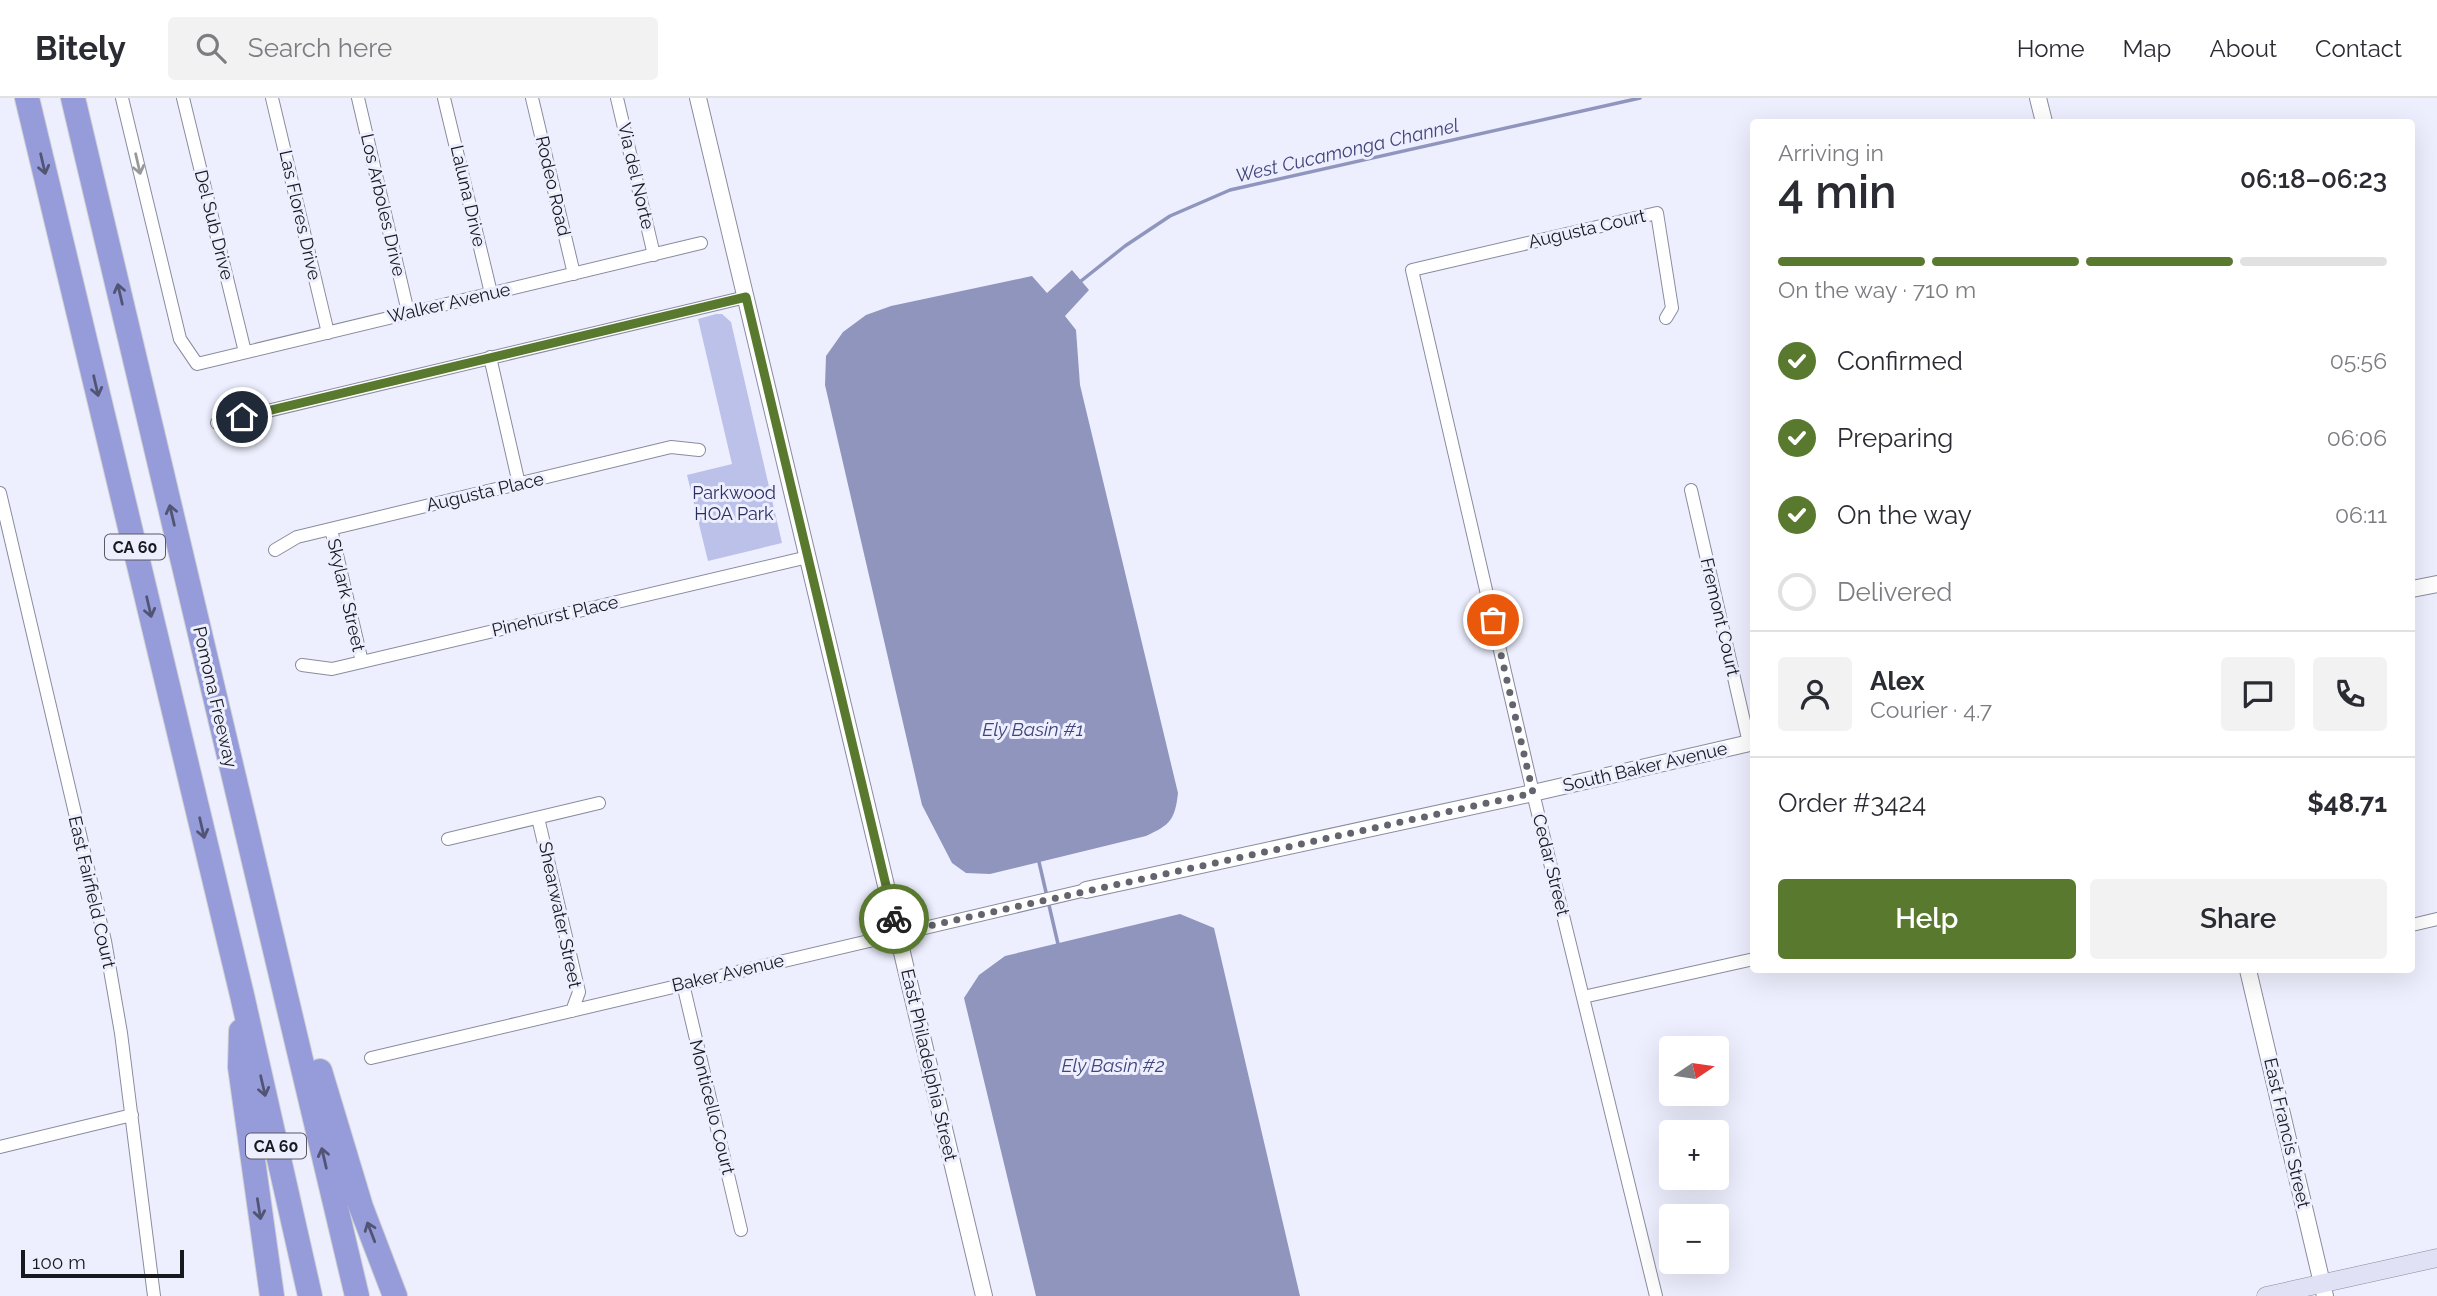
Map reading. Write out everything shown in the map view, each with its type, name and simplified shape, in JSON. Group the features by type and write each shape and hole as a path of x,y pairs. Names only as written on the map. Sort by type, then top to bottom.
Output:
{"highway":[{"name":"CA 60","path":"27,98 242,995 310,1296"},
{"name":"Pomona Freeway","path":"73,98 357,1296"},
{"path":"239,796 346,1161 396,1296"},
{"path":"242,995 240,1067 272,1296"}],"main road":[{"path":"2266,1296 2324,1289 2437,1258"}],"street":[{"name":"Walker Avenue","path":"122,98 180,339 197,364 701,243"},
{"name":"Del Sub Drive","path":"183,98 245,352"},
{"name":"Las Flores Drive","path":"272,98 328,333"},
{"name":"Los Arboles Drive","path":"358,98 408,313"},
{"name":"Laluna Drive","path":"444,98 491,293"},
{"name":"Rodeo Road","path":"532,98 574,274"},
{"name":"Via del Norte","path":"617,98 654,255"},
{"name":"East Philadelphia Street","path":"698,98 984,1296"},
{"path":"2038,98 2043,119"},
{"name":"Augusta Court","path":"1412,270 1657,213 1672,308 1666,318"},
{"name":"Cedar Street","path":"1412,270 1533,793 1656,1296"},
{"path":"217,423 746,297"},
{"path":"490,357 519,484"},
{"name":"Augusta Place","path":"275,550 297,537 331,528 671,447 699,450"},
{"name":"Fremont Court","path":"1691,490 1750,739"},
{"name":"East Fairfield Court","path":"0,493 105,941 121,1032 154,1296"},
{"name":"Skylark Street","path":"331,528 362,662"},
{"name":"Pinehurst Place","path":"302,665 332,669 808,557"},
{"path":"2415,589 2437,584"},
{"name":"South Baker Avenue","path":"1086,890 1750,743"},
{"path":"449,839 600,803"},
{"name":"Shearwater Street","path":"538,818 579,992 572,1011"},
{"name":"Baker Avenue","path":"371,1058 1086,890"},
{"path":"2415,924 2437,919"},
{"path":"1583,998 1750,960"},
{"name":"East Francis Street","path":"2249,973 2324,1289"},
{"name":"Monticello Court","path":"683,984 741,1230"},
{"path":"0,1147 132,1115"}],"green space":[{"name":"Parkwood HOA Park","path":"722,314 731,322 782,543 708,561 687,475 732,464 698,319"}],"water":[{"name":"Ely Basin #1","path":"1072,270 1089,290 1065,316 1076,330 1080,385 1178,793 1177,802 1173,816 1166,825 1146,836 990,874 966,873 952,863 922,805 825,385 826,356 843,332 866,315 891,306 1032,276 1047,293"},
{"name":"Ely Basin #2","path":"1180,914 1214,928 1300,1296 1036,1296 964,998 979,975 1005,956"}],"waterway":[{"name":"West Cucamonga Channel","path":"1081,281 1125,246 1170,216 1230,190 1640,98"},
{"path":"1039,862 1058,944"}],"way so far":[{"path":"894,919 897,933 1533,793 1493,620"}],"route":[{"path":"242,417 746,297 894,919"}]}
